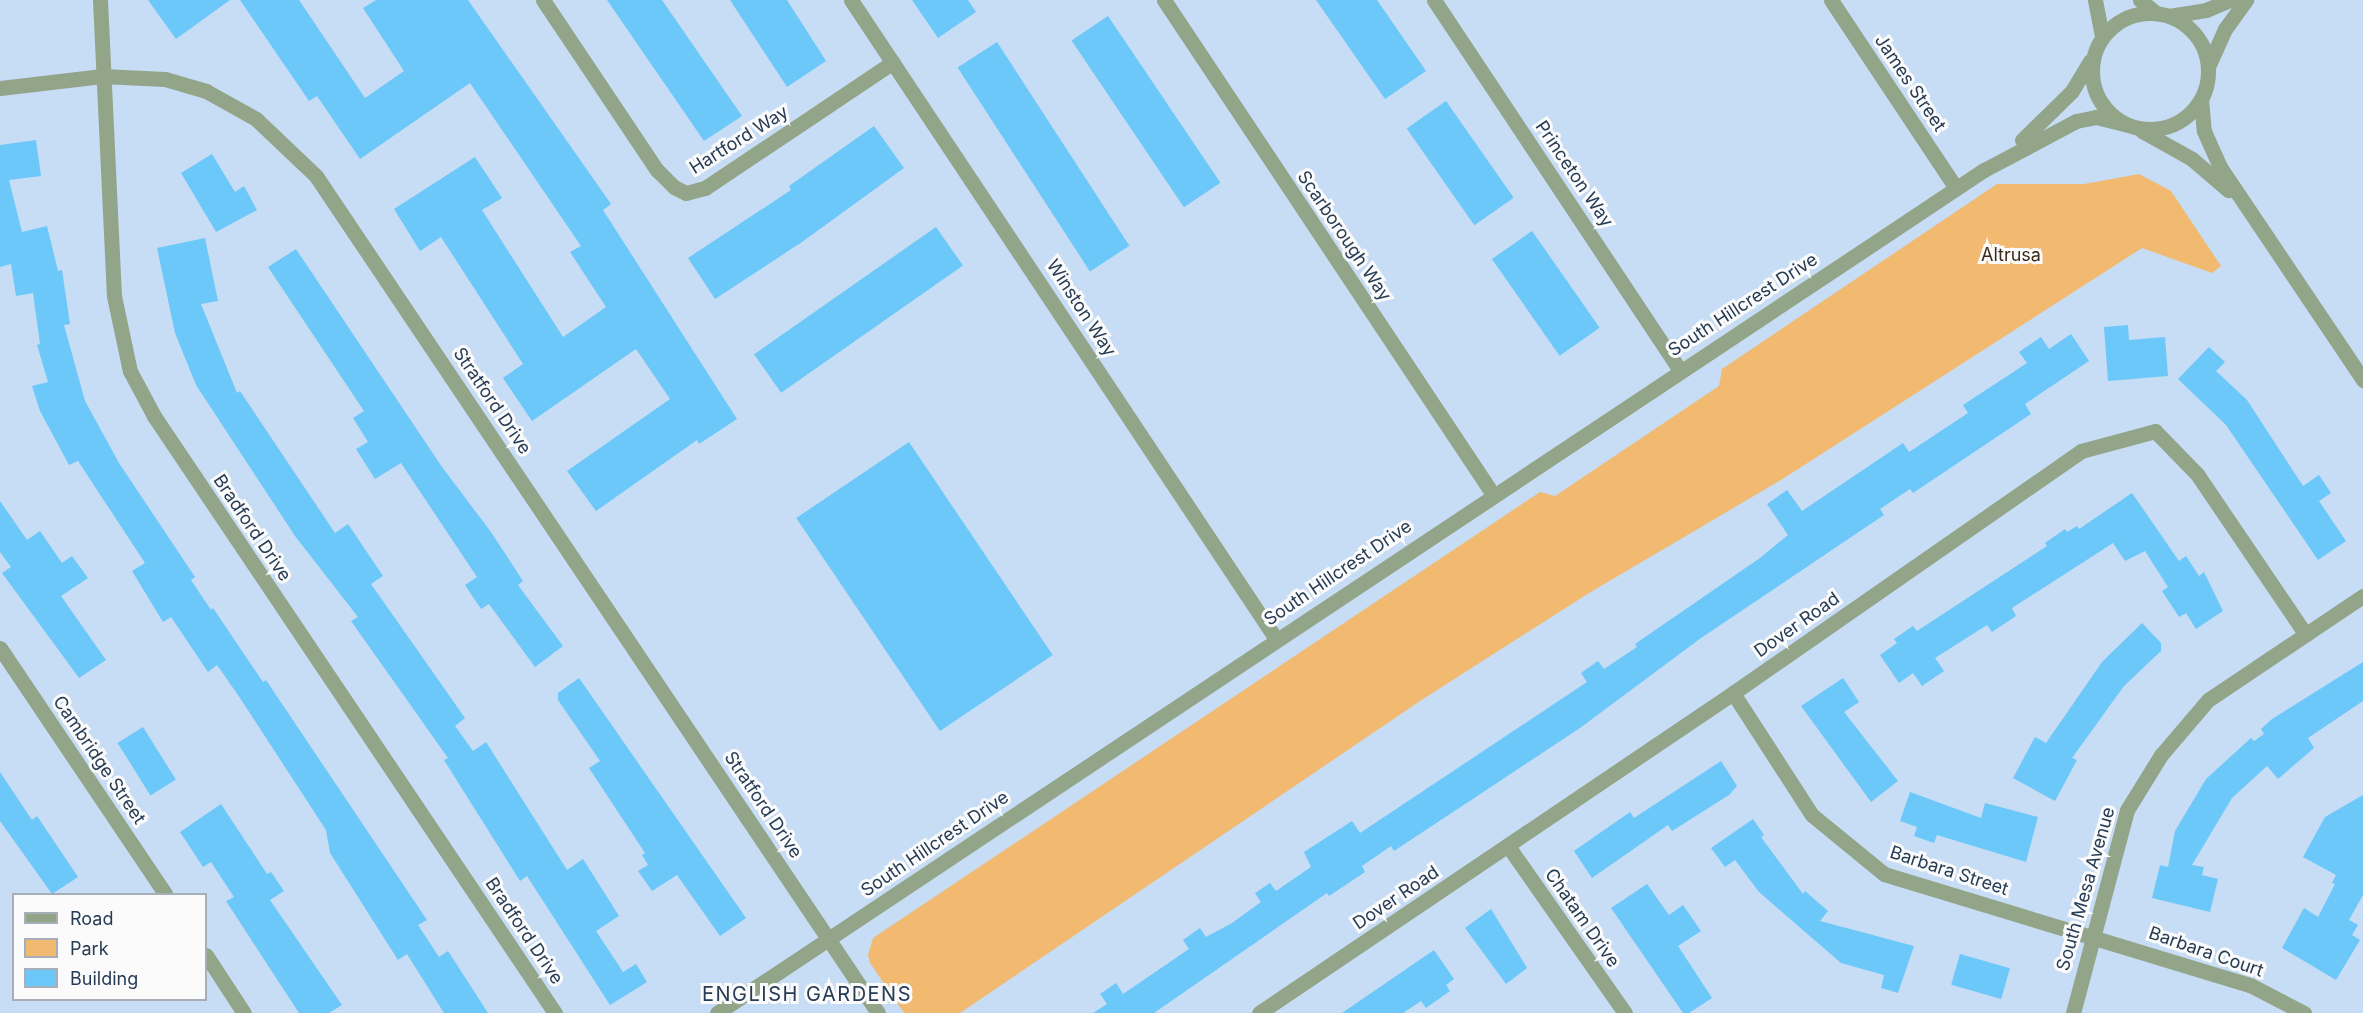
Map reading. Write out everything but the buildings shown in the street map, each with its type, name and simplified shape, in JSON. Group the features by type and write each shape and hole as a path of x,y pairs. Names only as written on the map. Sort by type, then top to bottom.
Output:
{"street":[{"name":"Bradford Drive","path":"100,0 114,296 130,371 154,416 555,1013"},
{"name":"Hartford Way","path":"543,0 657,170 674,187 687,193 705,188 893,62"},
{"name":"Winston Way","path":"851,0 1276,639"},
{"name":"Scarborough Way","path":"1164,0 1492,494"},
{"name":"Princeton Way","path":"1434,0 1680,370"},
{"name":"James Street","path":"1831,0 1956,188"},
{"path":"2095,0 2102,37"},
{"path":"2139,0 2193,33 2208,67"},
{"path":"2229,0 2206,10 2129,16 2102,37 2094,52 2091,74 2096,95 2109,113 2202,166 2251,213"},
{"path":"2246,0 2225,29 2208,67 2201,99 2201,118 2209,144 2251,213 2363,380"},
{"name":"South Hillcrest Drive","path":"1984,170 2046,119 2076,85 2094,52"},
{"name":"Stratford Drive","path":"0,88 102,76 165,79 206,91 256,119 316,176 878,1013"},
{"path":"2133,127 2175,124 2190,114 2201,99"},
{"name":"South Hillcrest Drive","path":"717,1013 1492,494 1984,170 2076,121 2096,117 2133,127"},
{"name":"Dover Road","path":"1259,1013 1733,693 2081,452 2155,430 2197,474 2307,635"},
{"name":"South Mesa Avenue","path":"2073,1013 2127,810 2161,755 2208,700 2363,596"},
{"name":"Cambridge Street","path":"0,648 164,893"},
{"name":"Barbara Street","path":"1733,693 1812,815 1884,874 2092,935"},
{"name":"Chatam Drive","path":"1508,846 1625,1013"},
{"name":"Barbara Court","path":"2092,935 2250,985 2304,1013"},
{"path":"207,957 244,1013"}],"green space":[{"name":"Altrusa","path":"2139,174 2171,191 2221,266 2212,273 2142,248 1781,480 1589,593 1423,699 960,1013 904,1013 870,963 868,955 873,938 1540,492 1555,496 1719,386 1722,369 1997,184 2084,184"}],"district":[{"name":"ENGLISH GARDENS","path":"807,994"}]}
